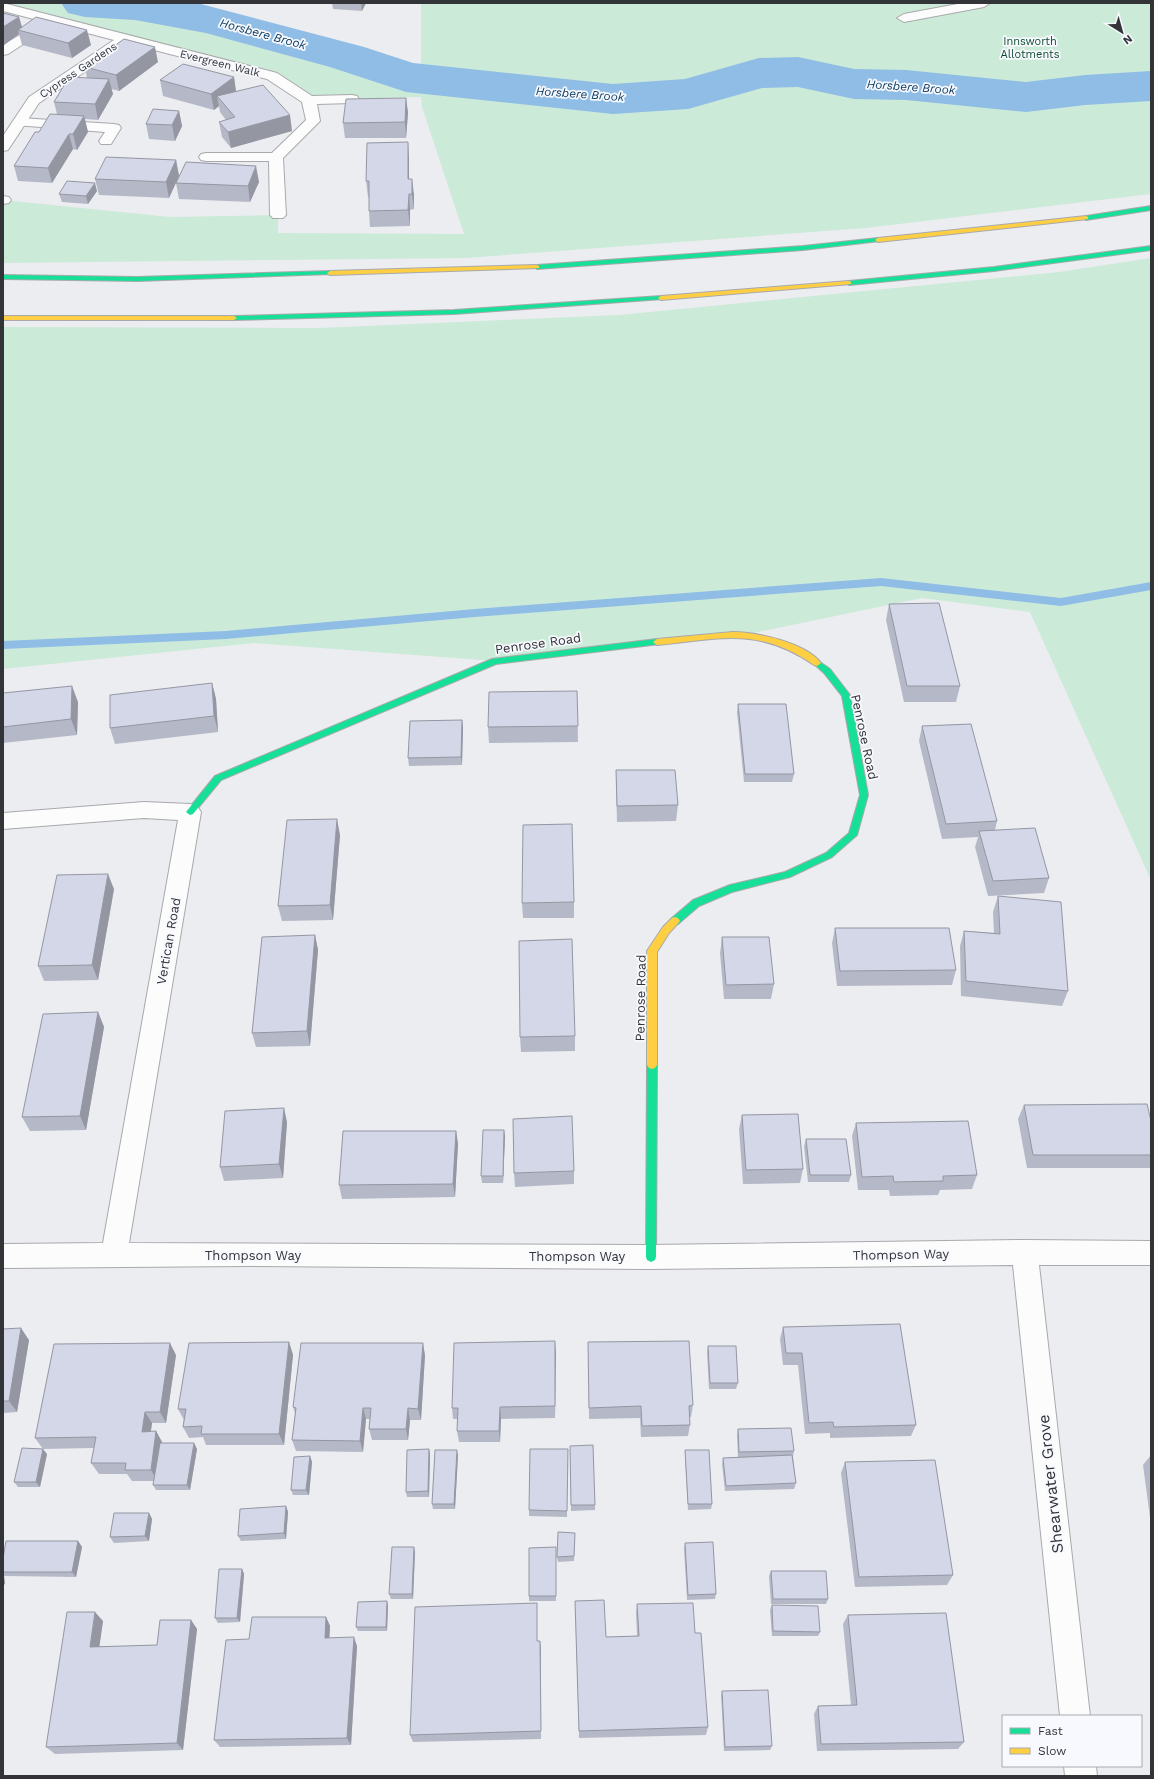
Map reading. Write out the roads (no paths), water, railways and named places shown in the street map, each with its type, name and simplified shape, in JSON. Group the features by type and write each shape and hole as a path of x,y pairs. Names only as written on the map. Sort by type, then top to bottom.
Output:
{"main road":[{"path":"3,277 137,279 532,267 803,248 1064,221 1151,208"},
{"path":"3,318 125,319 362,315 561,306 834,285 1093,257 1151,248"},
{"name":"Penrose Road","path":"190,812 218,778 495,661 635,644 744,635 779,642 809,657 827,670 846,696 864,795 853,835 829,855 786,875 730,889 696,903 666,930 652,951 651,1256"}],"street":[{"path":"904,18 984,3"},
{"name":"Cypress Gardens","path":"3,8 124,39"},
{"path":"3,51 51,20"},
{"name":"Cypress Gardens","path":"3,147 34,100 124,39"},
{"name":"Evergreen Walk","path":"124,39 272,76 309,100"},
{"path":"206,157 276,157 313,121 309,100 352,98"},
{"path":"20,122 114,128 106,141"},
{"path":"276,157 278,215"},
{"path":"3,822 144,810 190,812"},
{"name":"Vertican Road","path":"114,1254 190,812"},
{"name":"Thompson Way","path":"3,1256 114,1254 651,1256 1025,1252 1151,1253"},
{"name":"Shearwater Grove","path":"1025,1252 1075,1715"}],"waterway":[{"name":"Horsbere Brook","path":"85,3 135,6 211,20 347,57 406,77 613,99 688,94 759,73 798,72 854,84 906,85 1026,97 1085,90 1151,86"},
{"path":"3,645 226,635 475,613 881,582 1061,602 1151,586"}],"park label":[{"name":"Innsworth Allotments","path":"1030,47"}]}
